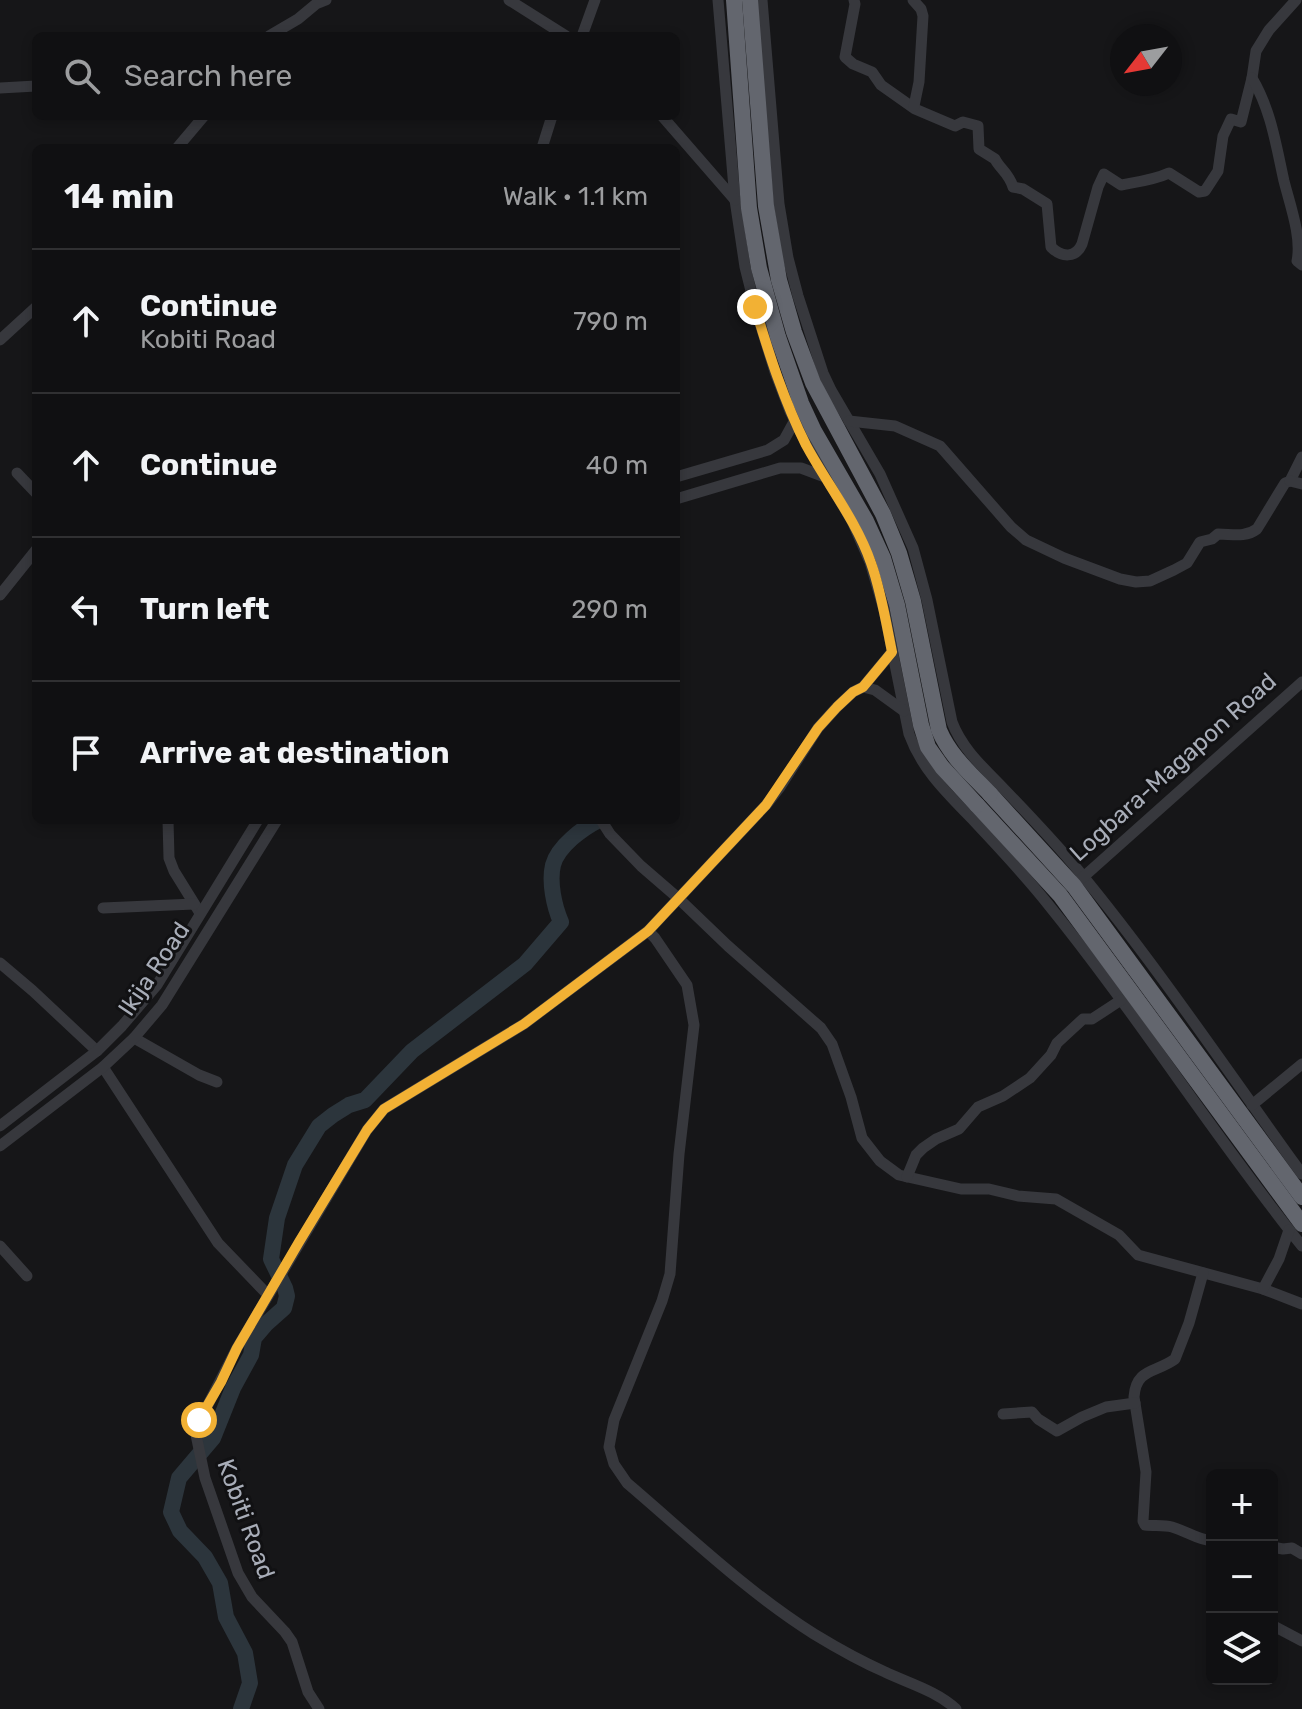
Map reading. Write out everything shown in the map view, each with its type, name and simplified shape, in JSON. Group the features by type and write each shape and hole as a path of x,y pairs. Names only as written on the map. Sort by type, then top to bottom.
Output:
{"highway":[{"path":"734,0 749,208 761,276 801,403 883,558 897,605 923,735 933,756 983,799 1067,891 1302,1197"},
{"path":"750,0 766,206 775,264 794,332 813,383 872,493 899,553 913,601 943,741 983,799"},
{"path":"1067,891 1296,1227"}],"street":[{"path":"276,32 326,0"},
{"path":"509,0 560,32"},
{"path":"583,32 595,0"},
{"path":"718,0 735,200 745,267 755,307 775,372 795,420 852,521 870,562 884,610 909,734 916,752 928,771 1025,876 1067,891 1173,994 1302,1174"},
{"path":"762,0 779,204 788,258 817,357 831,390 880,474 913,548 956,733 972,756 1058,846 1067,891 1121,1000 1296,1227 1302,1246"},
{"path":"854,0 845,57 872,72 881,85 915,109 955,126 963,122 978,126 979,149 995,159 1007,173 1013,187 1023,189 1045,202 1051,247 1062,255 1073,255 1079,251 1104,174 1121,185 1157,179 1169,173 1199,192 1205,191 1218,171 1223,136 1231,119 1241,122 1256,51 1269,30 1296,0"},
{"path":"913,0 923,16 919,82 914,106"},
{"path":"1252,78 1271,123 1290,200 1299,251 1297,261 1302,265"},
{"path":"0,88 32,86"},
{"path":"180,144 201,120"},
{"path":"543,144 551,120"},
{"path":"665,120 735,200"},
{"path":"0,340 32,310"},
{"path":"680,476 768,450 784,440 795,420"},
{"path":"849,421 895,426 940,446 1002,518 1026,540 1064,558 1136,582 1150,581 1187,563 1200,542 1218,534 1251,534 1285,483 1296,483 1302,457"},
{"path":"680,498 780,468 801,468 826,478"},
{"path":"17,473 32,489"},
{"path":"852,521 893,501"},
{"path":"0,595 32,555"},
{"name":"Kobiti Road","path":"319,1709 308,1692 292,1642 252,1597 238,1573 199,1453 195,1430 237,1348 367,1130 384,1109 524,1024 648,931 766,805 818,728 853,692 863,687 892,652"},
{"name":"Logbara-Magapon Road","path":"1067,891 1302,682"},
{"path":"863,687 875,690 904,711"},
{"path":"169,824 169,858 197,908"},
{"name":"Ikija Road","path":"0,1126 97,1051 157,985 197,908 255,824"},
{"name":"Ikija Road","path":"0,1146 103,1067 134,1038 162,1005 275,824"},
{"path":"604,826 641,866 821,1028 832,1044 862,1138 880,1161 899,1175 961,1189 989,1189 1018,1196 1056,1199 1119,1235 1138,1255 1263,1289 1302,1304"},
{"path":"103,908 197,908"},
{"path":"648,931 687,985 694,1025 679,1154 670,1274 614,1420 609,1447 614,1464 627,1483 783,1614 845,1652 956,1709"},
{"path":"0,963 97,1051"},
{"path":"907,1177 916,1155 923,1148 959,1129 978,1107 1003,1096 1030,1078 1051,1055 1057,1043 1083,1019 1092,1019 1121,1000"},
{"path":"134,1038 217,1082"},
{"path":"1252,1105 1302,1064"},
{"path":"103,1067 218,1243 268,1295"},
{"path":"1263,1289 1296,1227"},
{"path":"0,1246 27,1276"},
{"path":"1203,1273 1175,1359 1138,1380 1135,1403 1146,1472 1145,1525 1171,1527 1206,1540"},
{"path":"1003,1414 1032,1412 1057,1431 1106,1407 1135,1403"},
{"path":"1278,1548 1292,1548 1302,1554"},
{"path":"1278,1628 1302,1641"}],"waterway":[{"path":"241,1709 250,1683 245,1653 226,1617 220,1583 205,1557 180,1531 171,1512 179,1478 213,1438 233,1388 251,1355 254,1338 284,1308 285,1288 271,1259 277,1218 295,1165 319,1126 349,1105 365,1100 412,1051 525,964 561,922 552,886 556,858 572,838 592,824"}],"route":[{"path":"199,1420 299,1242 367,1130 384,1109 524,1024 648,931 766,805 818,728 853,692 863,687 892,652 870,562 852,521 790,411 755,307"}]}
